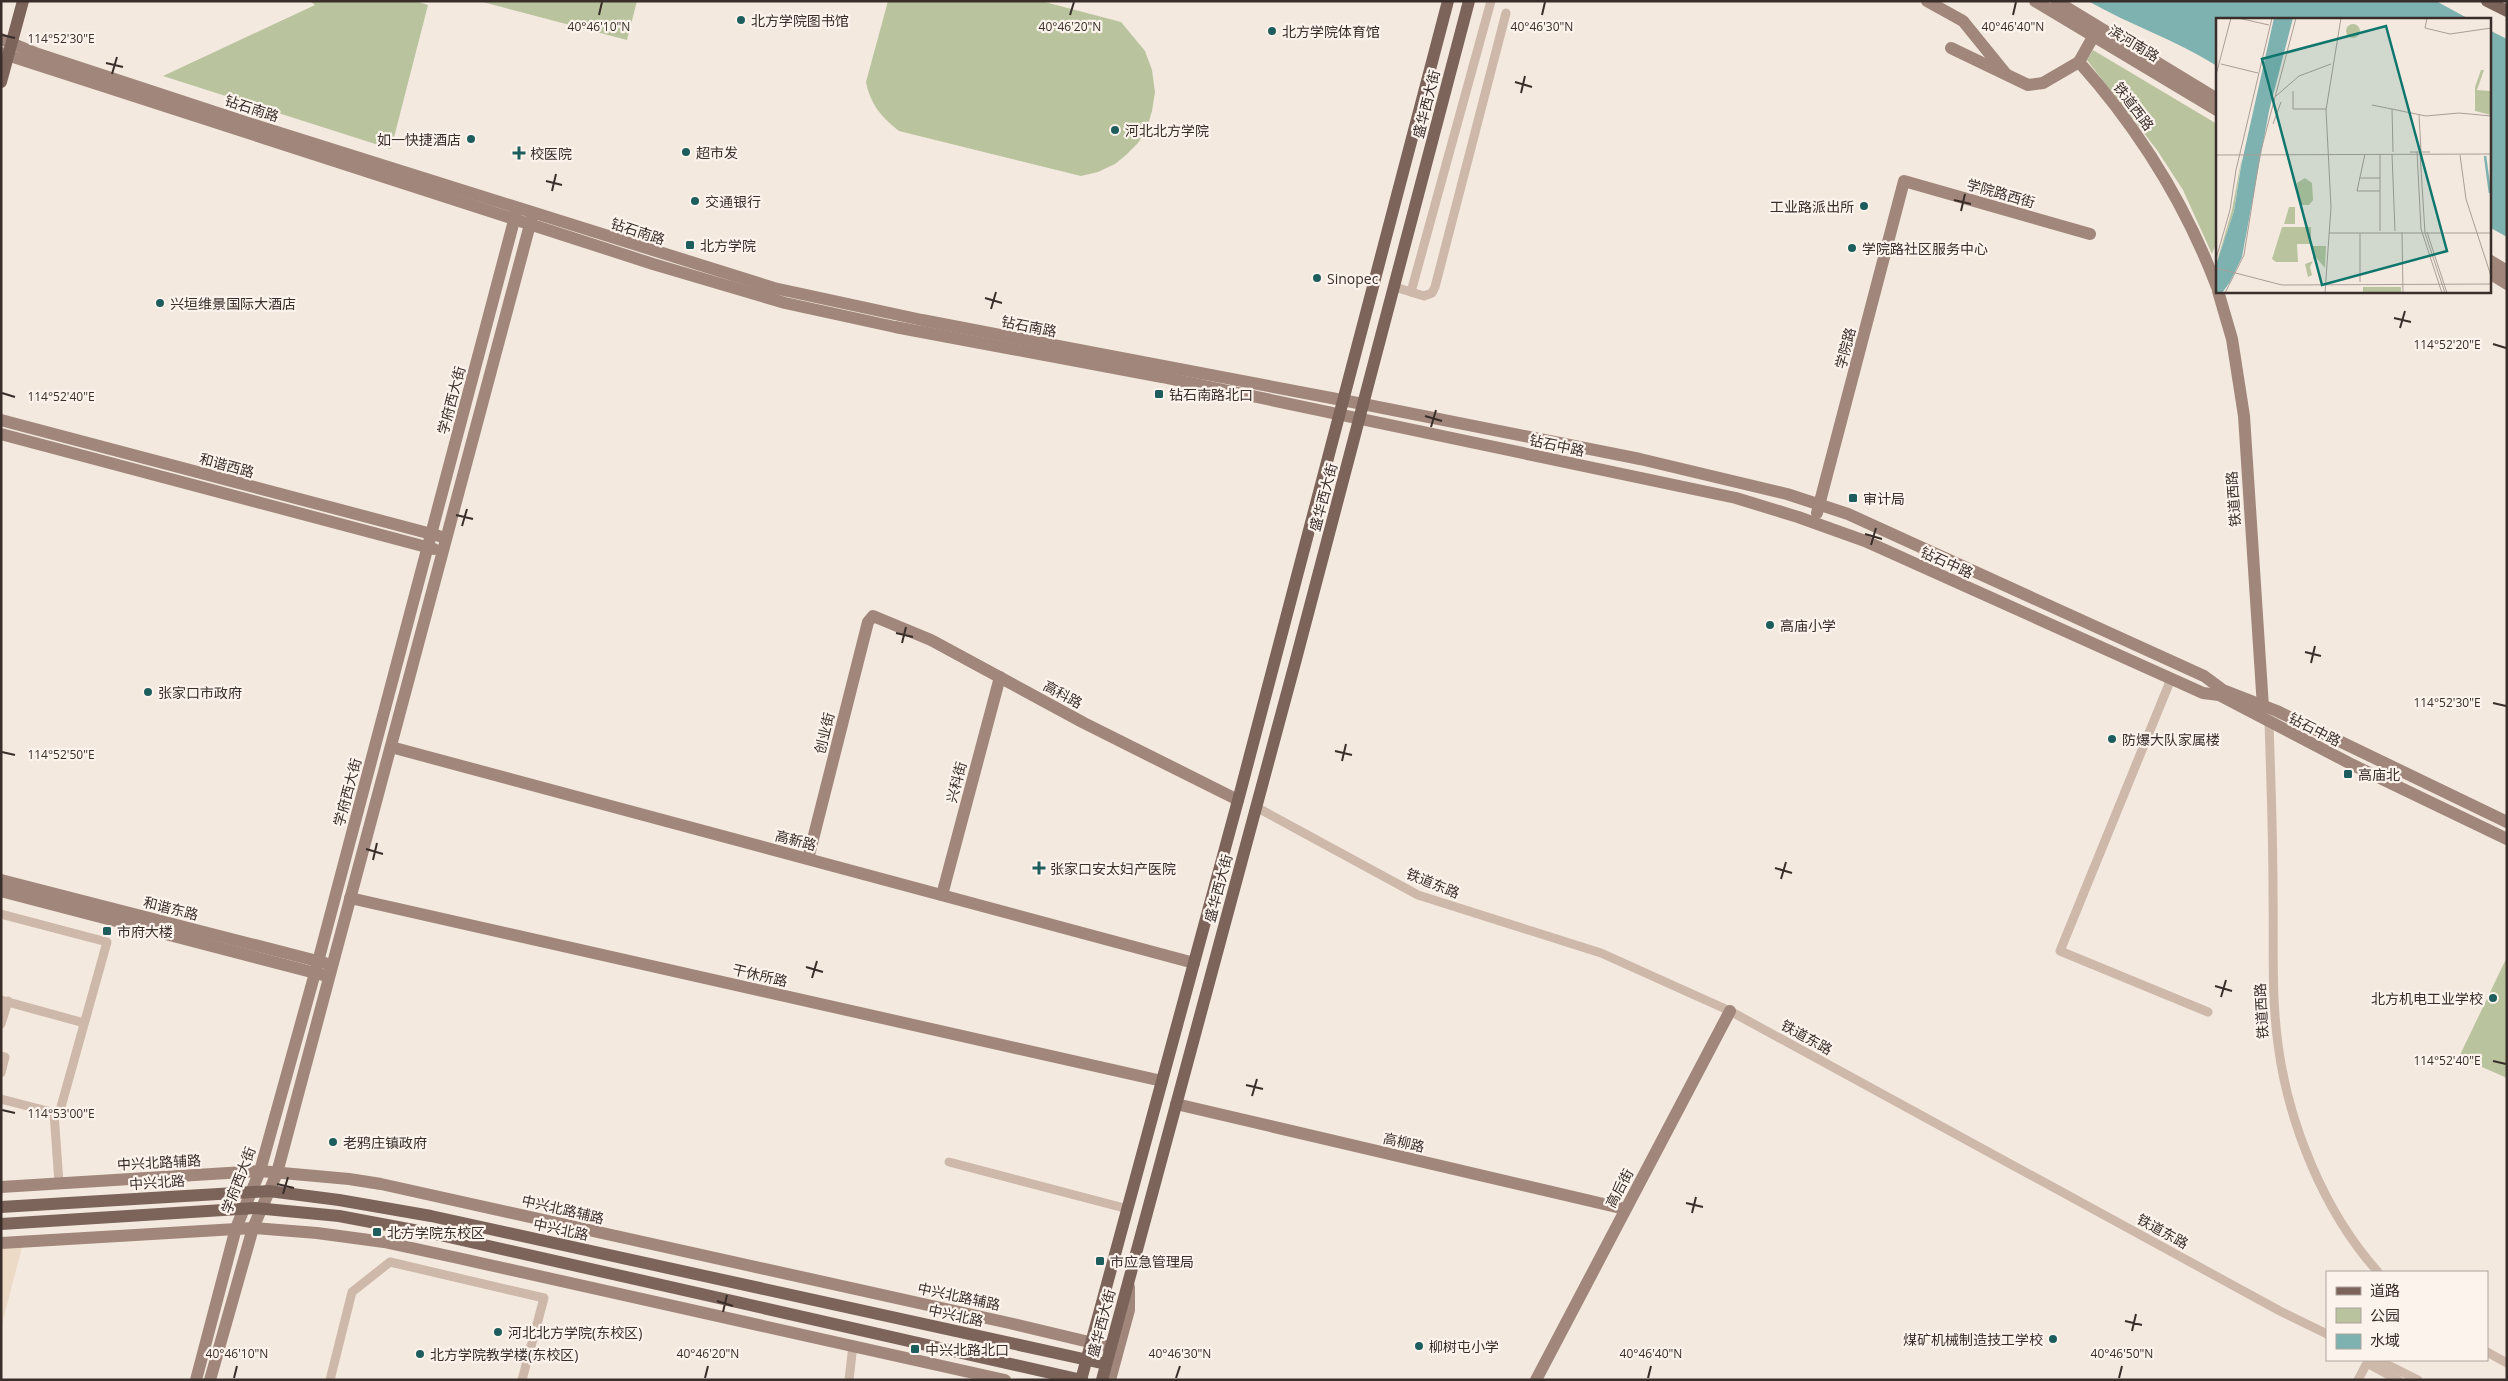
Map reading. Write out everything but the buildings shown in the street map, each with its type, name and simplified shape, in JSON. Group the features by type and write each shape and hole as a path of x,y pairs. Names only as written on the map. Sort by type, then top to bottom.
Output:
{"main road":[{"path":"1,82 6,41 22,1"},
{"name":"盛华西大街","path":"1082,1380 1238,800 1341,400 1448,1"},
{"name":"盛华西大街","path":"1102,1380 1395,287 1468,1"},
{"path":"2488,1 2507,11"},
{"path":"1289,604 1309,609"},
{"name":"中兴北路","path":"1,1207 251,1190 349,1201 430,1216 1106,1364"},
{"path":"1,1224 243,1209 339,1216 440,1235 1082,1380"}],"street":[{"path":"1411,292 1491,1"},
{"path":"1927,1 1963,21 2009,78"},
{"name":"滨河南路","path":"2035,1 2096,32 2216,98"},
{"name":"滨河南路","path":"2056,1 2096,32 2216,109"},
{"path":"1395,287 1424,296 1432,294 1435,287 1506,13"},
{"path":"1951,48 2009,78 2036,85 2043,83 2079,62 2096,32"},
{"name":"钻石南路","path":"6,41 531,218 743,280 818,299 1341,400"},
{"name":"钻石南路","path":"5,55 516,213"},
{"name":"铁道西路","path":"2079,62 2117,107 2160,168 2201,247 2216,284"},
{"name":"学院路西街","path":"1904,181 2090,234"},
{"name":"学院路","path":"1814,523 1904,181"},
{"name":"学府西大街","path":"196,1380 236,1228 260,1172 516,213"},
{"name":"钻石南路","path":"531,218 653,264 786,304 895,327 1162,377 1338,415"},
{"path":"210,1380 253,1228 278,1173 531,218"},
{"path":"2490,261 2507,271"},
{"path":"2490,274 2507,284"},
{"name":"铁道西路","path":"2218,292 2232,339 2244,416 2263,707"},
{"name":"钻石中路","path":"1341,400 1740,481 1848,514 2204,676 2223,690 2277,711 2507,822"},
{"name":"钻石中路","path":"1338,415 1736,498 1814,523 1865,542 2203,693 2219,696 2250,710 2269,723 2507,839"},
{"name":"和谐西路","path":"1,420 446,538"},
{"name":"和谐西路","path":"1,434 442,551"},
{"name":"高科路","path":"873,616 931,640 1084,723 1238,800"},
{"name":"创业街","path":"808,859 868,622 873,616"},
{"name":"兴科街","path":"942,895 1000,677"},
{"path":"2171,679 2060,951 2208,1012"},
{"name":"铁道西路","path":"2269,723 2274,1003 2283,1077 2300,1139 2322,1187 2349,1234 2377,1271"},
{"name":"高新路","path":"390,747 1194,963"},
{"name":"铁道东路","path":"1256,807 1418,895 1601,953 1730,1010 2280,1311 2326,1334"},
{"name":"和谐东路","path":"1,880 331,971"},
{"name":"和谐东路","path":"1,891 316,967"},
{"name":"干休所路","path":"350,898 1162,1081"},
{"path":"1,914 107,942 59,1114 1,1099"},
{"path":"1,1024 4,1000 84,1023"},
{"name":"高后街","path":"1536,1380 1730,1010"},
{"path":"1,1056 5,1057 1,1073"},
{"name":"高柳路","path":"1176,1104 1625,1209"},
{"path":"54,1113 58,1183"},
{"path":"949,1162 1128,1209"},
{"name":"中兴北路辅路","path":"1,1187 260,1172 349,1179 381,1184 1110,1347"},
{"path":"1,1243 236,1228 292,1230 384,1242 1005,1380"},
{"path":"330,1380 352,1292 390,1262 544,1298 522,1380"},
{"path":"1110,1380 1129,1310 1129,1278"},
{"path":"850,1380 853,1345"},
{"path":"2488,1353 2507,1364"},
{"path":"2380,1361 2418,1380"},
{"path":"2358,1380 2367,1363 2397,1379"}],"green space":[{"path":"310,1 415,1 428,5 391,149 163,76 315,5"},
{"path":"479,1 637,1 627,40"},
{"path":"888,1 1041,1 1121,22 1145,51 1152,70 1155,92 1147,128 1138,143 1115,164 1098,172 1081,176 899,131 878,110 870,97 866,82"},
{"path":"2093,50 2216,123 2216,244 2212,254 2183,190 2157,150 2087,60"},
{"name":"北方机电工业学校","path":"2507,957 2507,1078 2459,1057"}],"shaded area":[{"path":"22,1247 1,1328 1,1248"}],"water":[{"path":"2088,1 2436,1 2467,18 2216,18 2216,65 2185,48"},
{"path":"2490,30 2507,39 2507,237 2490,228"}],"place":[{"name":"北方学院图书馆","path":"741,20"},
{"name":"北方学院体育馆","path":"1272,31"},
{"name":"河北北方学院","path":"1115,130"},
{"name":"如一快捷酒店","path":"471,139"},
{"name":"超市发","path":"686,152"},
{"name":"校医院","path":"519,153"},
{"name":"交通银行","path":"695,201"},
{"name":"工业路派出所","path":"1864,206"},
{"name":"北方学院","path":"690,245"},
{"name":"学院路社区服务中心","path":"1852,248"},
{"name":"Sinopec","path":"1317,278"},
{"name":"兴垣维景国际大酒店","path":"160,303"},
{"name":"钻石南路北口","path":"1159,394"},
{"name":"审计局","path":"1853,498"},
{"name":"高庙小学","path":"1770,625"},
{"name":"张家口市政府","path":"148,692"},
{"name":"防爆大队家属楼","path":"2112,739"},
{"name":"高庙北","path":"2348,774"},
{"name":"张家口安太妇产医院","path":"1039,868"},
{"name":"市府大楼","path":"107,931"},
{"name":"北方机电工业学校","path":"2493,998"},
{"name":"老鸦庄镇政府","path":"333,1142"},
{"name":"北方学院东校区","path":"377,1232"},
{"name":"市应急管理局","path":"1100,1261"},
{"name":"河北北方学院(东校区)","path":"498,1332"},
{"name":"煤矿机械制造技工学校","path":"2053,1339"},
{"name":"柳树屯小学","path":"1419,1346"},
{"name":"中兴北路北口","path":"915,1349"},
{"name":"北方学院教学楼(东校区)","path":"420,1354"}]}
